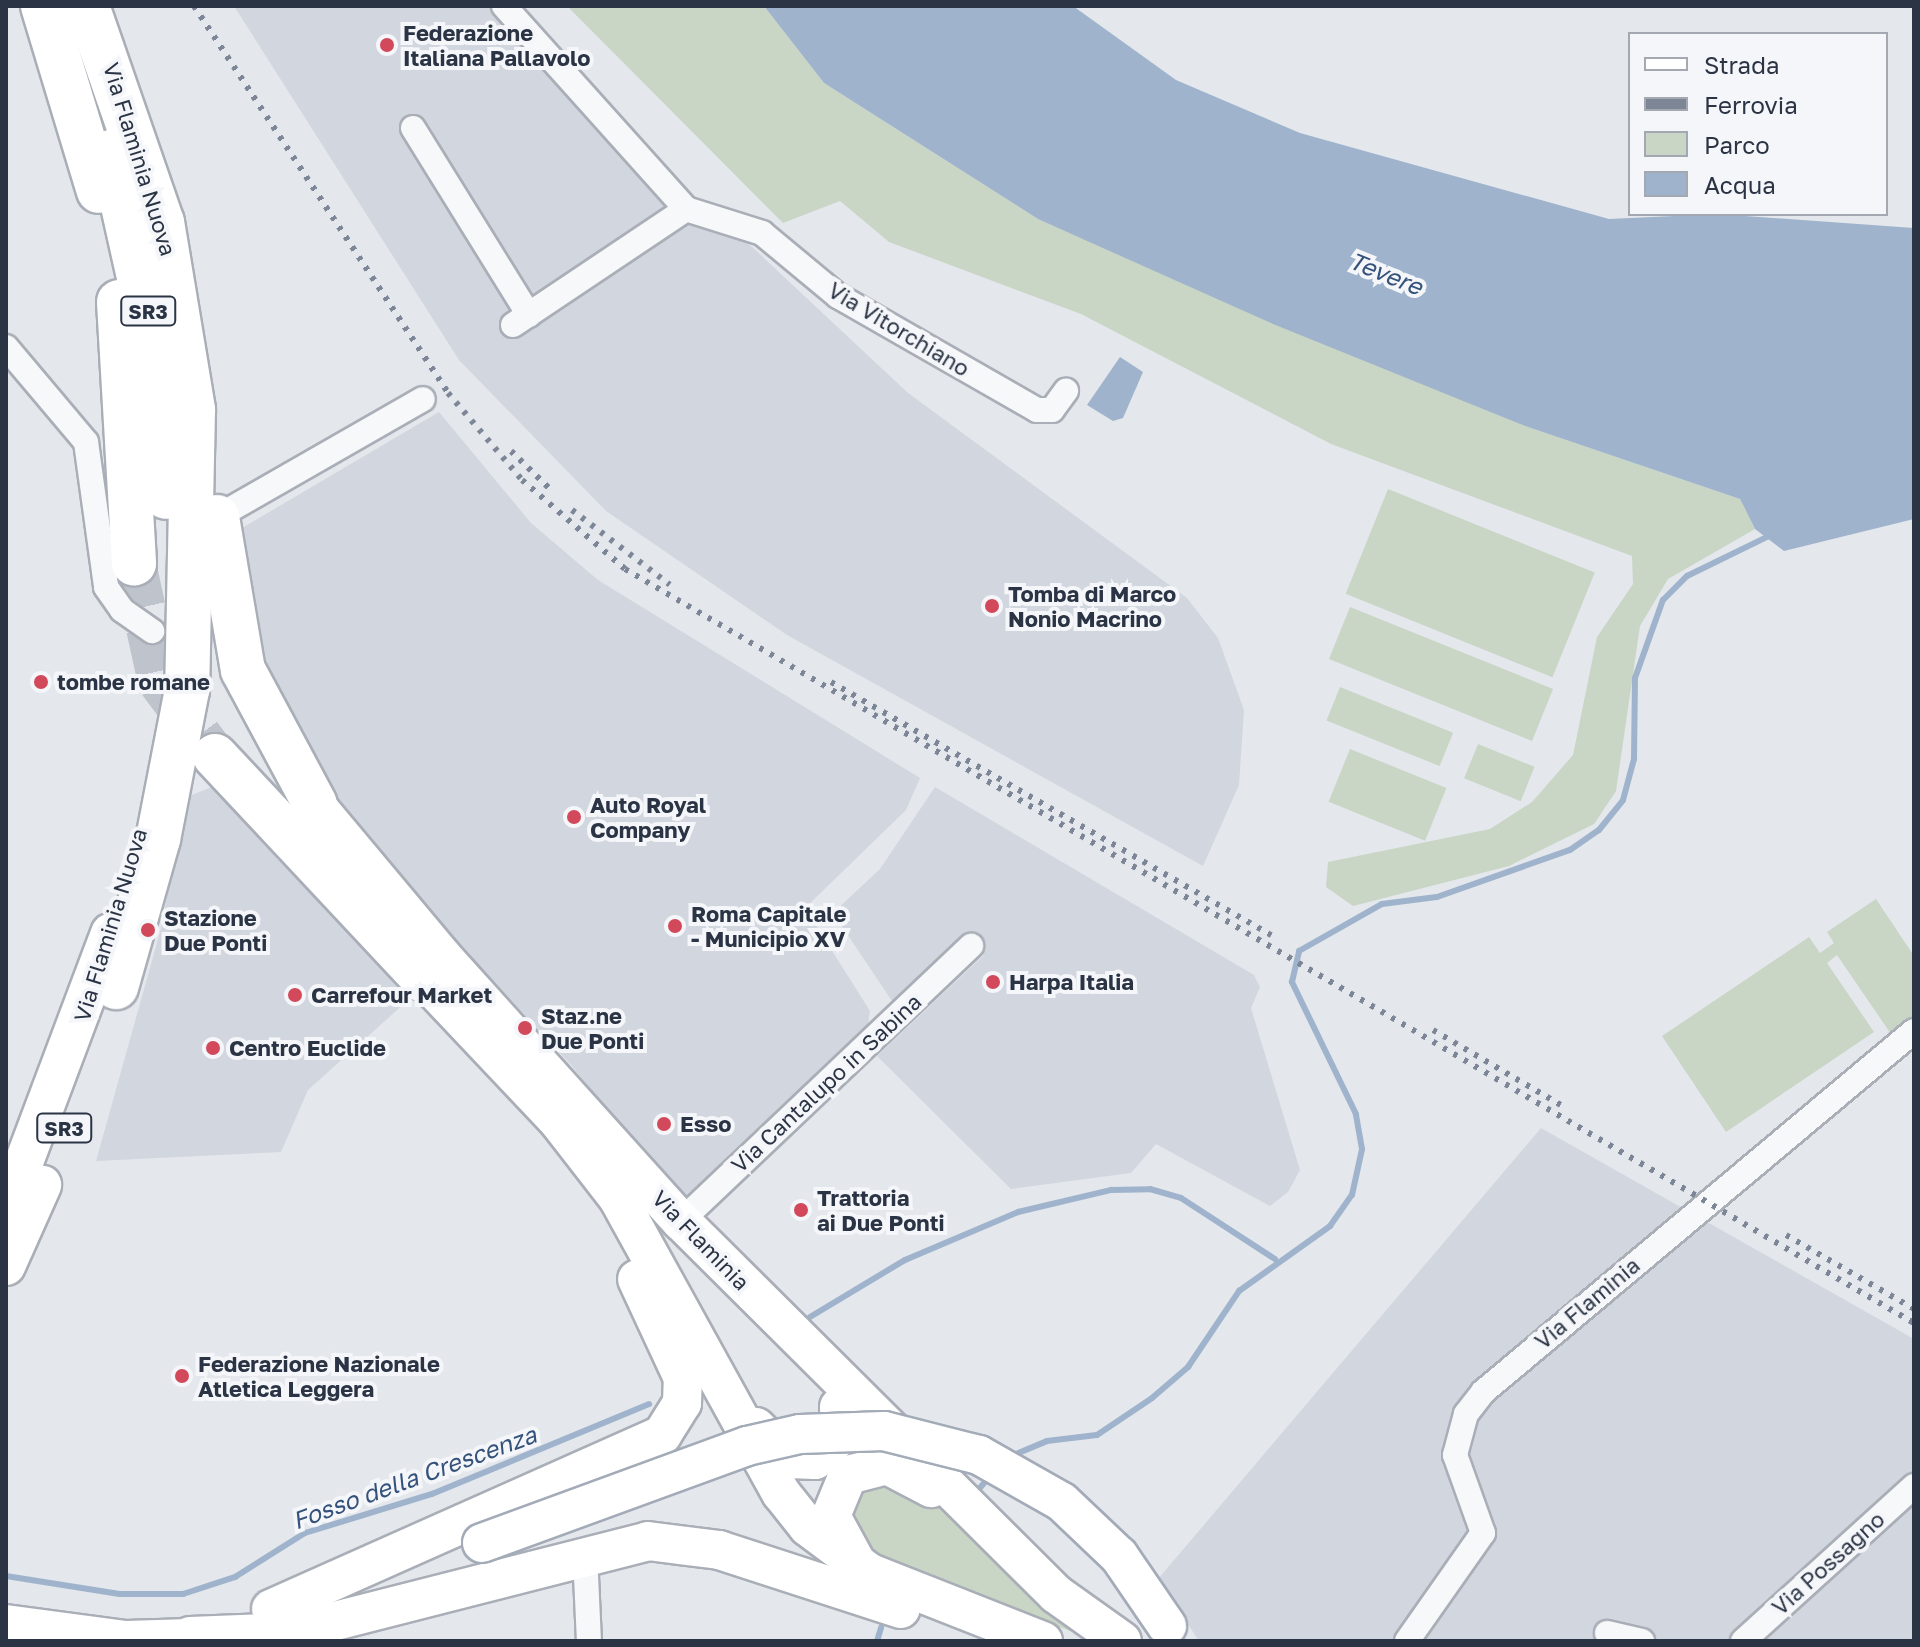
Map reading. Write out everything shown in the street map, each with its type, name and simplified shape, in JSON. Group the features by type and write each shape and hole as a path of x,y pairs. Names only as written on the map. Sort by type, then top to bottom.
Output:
{"highway":[{"path":"43,6 81,119 110,242 128,376 134,564"},
{"name":"SR3","path":"59,6 118,177 159,367 161,630"},
{"name":"Via Flaminia Nuova","path":"87,6 162,222 193,410"},
{"path":"193,410 217,517 243,670 315,804"},
{"name":"SR3","path":"116,987 158,839 189,671 193,410"},
{"path":"215,756 423,978"}],"main road":[{"name":"Via Flaminia Nuova","path":"6,1210 90,997 139,837 160,735 161,630"},
{"name":"Via Flaminia","path":"315,804 442,956 681,1221 1056,1594 1122,1641"},
{"name":"Via Flaminia","path":"423,978 559,1122 629,1214 790,1506 825,1543 870,1573 1025,1634"},
{"name":"Via Flaminia Nuova","path":"6,1266 116,987"},
{"path":"559,1122 681,1369 684,1395 675,1419 640,1450 602,1506 585,1554"},
{"path":"733,1401 780,1453 815,1460 836,1443 842,1418 820,1361"},
{"path":"190,1636 482,1543 747,1446 800,1434 884,1431 979,1455 1056,1497 1119,1556 1171,1634"},
{"path":"271,1609 640,1450"},
{"path":"870,1573 832,1522 834,1495 848,1475 864,1466 893,1466 962,1503"},
{"path":"190,1636 292,1632 638,1542 683,1543 941,1622 1025,1634"}],"street":[{"path":"413,128 521,320 686,209 504,6"},
{"name":"Via Vitorchiano","path":"686,209 762,233 838,296 1037,410 1052,410 1066,391"},
{"path":"6,347 86,442 106,587 122,610 161,630"},
{"path":"217,517 423,399"},
{"name":"Via Cantalupo in Sabina","path":"681,1221 971,946"},
{"name":"Via Flaminia","path":"1407,1641 1483,1533 1455,1455 1466,1414 1483,1392 1914,1031"},
{"name":"Via Possagno","path":"1743,1641 1914,1486"},
{"path":"585,1554 589,1641"},
{"path":"6,1622 126,1638 190,1636"},
{"path":"1607,1633 1642,1641"}],"shaded area":[{"path":"234,6 520,6 599,124 683,224 711,220 749,244 908,393 1187,598 1218,638 1244,710 1239,785 1203,866 787,635 606,511 459,360"},
{"path":"439,412 531,523 598,580 920,778 906,810 805,908 870,1011 867,1031 684,1208 572,1066 371,848 272,708 237,531"},
{"path":"217,785 382,964 406,1002 308,1090 281,1152 96,1161 160,932 187,797"},
{"path":"935,787 1254,975 1260,987 1251,1008 1300,1170 1288,1192 1270,1206 1156,1144 1131,1173 1011,1189 877,1056 984,955 965,935 894,1004 833,913 880,869"},
{"path":"1541,1128 1914,1339 1914,1641 1199,1641 1158,1579"}],"green space":[{"path":"567,6 764,6 824,83 1038,219 1525,426 1740,499 1755,529 1668,579 1640,626 1616,791 1594,824 1509,866 1353,906 1326,887 1328,862 1490,829 1532,802 1573,755 1597,637 1633,584 1632,556 1331,444 1081,314 889,242 840,201 783,223"},
{"path":"1388,489 1595,573 1552,677 1346,594"},
{"path":"1350,607 1553,689 1532,741 1329,659"},
{"path":"1340,687 1453,733 1440,766 1327,720"},
{"path":"1478,744 1535,767 1521,801 1464,778"},
{"path":"1350,749 1446,788 1425,841 1329,802"},
{"path":"1876,899 1914,956 1914,1023 1893,1037 1837,955 1827,963 1874,1032 1726,1132 1662,1036 1809,937 1820,953 1834,943 1827,932"},
{"path":"867,1480 928,1494 1096,1641 879,1557 847,1515"}],"water":[{"name":"Tevere","path":"764,6 1073,6 1176,80 1300,133 1609,219 1745,216 1914,228 1914,519 1784,551 1755,529 1740,499 1525,426 1273,324 1038,219 824,83"},
{"path":"1120,357 1143,372 1123,418 1113,421 1087,405"}],"waterway":[{"path":"1009,1457 1047,1441 1097,1435 1152,1398 1188,1367 1239,1291 1330,1226 1352,1195 1362,1149 1356,1114 1292,982 1299,951 1382,904 1437,897 1570,850 1599,830 1623,800 1634,759 1635,678 1663,600 1687,576 1773,534"},
{"name":"Fosso della Crescenza","path":"810,1317 905,1260 1018,1212 1111,1190 1150,1189 1181,1198 1275,1259"},
{"name":"Fosso della Crescenza","path":"6,1576 120,1594 183,1594 235,1577 305,1533 432,1494 649,1404"},
{"path":"974,1495 990,1476"},
{"path":"877,1641 881,1628"}],"tunnel":[{"path":"134,564 160,682 215,756"}],"railway":[{"path":"194,6 448,393 522,480 625,569 1914,1323"},
{"path":"511,451 551,490"},
{"path":"572,510 670,585"},
{"path":"831,682 1271,935"},
{"path":"1433,1030 1561,1105"},
{"path":"1786,1235 1914,1309"}],"place":[{"name":"Federazione Italiana Pallavolo","path":"387,45"},
{"name":"Tomba di Marco Nonio Macrino","path":"992,606"},
{"name":"tombe romane","path":"41,682"},
{"name":"Auto Royal Company","path":"574,817"},
{"name":"Roma Capitale - Municipio XV","path":"675,926"},
{"name":"Stazione Due Ponti","path":"148,930"},
{"name":"Harpa Italia","path":"993,982"},
{"name":"Carrefour Market","path":"295,995"},
{"name":"Staz.ne Due Ponti","path":"525,1028"},
{"name":"Centro Euclide","path":"213,1048"},
{"name":"Esso","path":"664,1124"},
{"name":"Trattoria ai Due Ponti","path":"801,1210"},
{"name":"Federazione Nazionale Atletica Leggera","path":"182,1376"}]}
